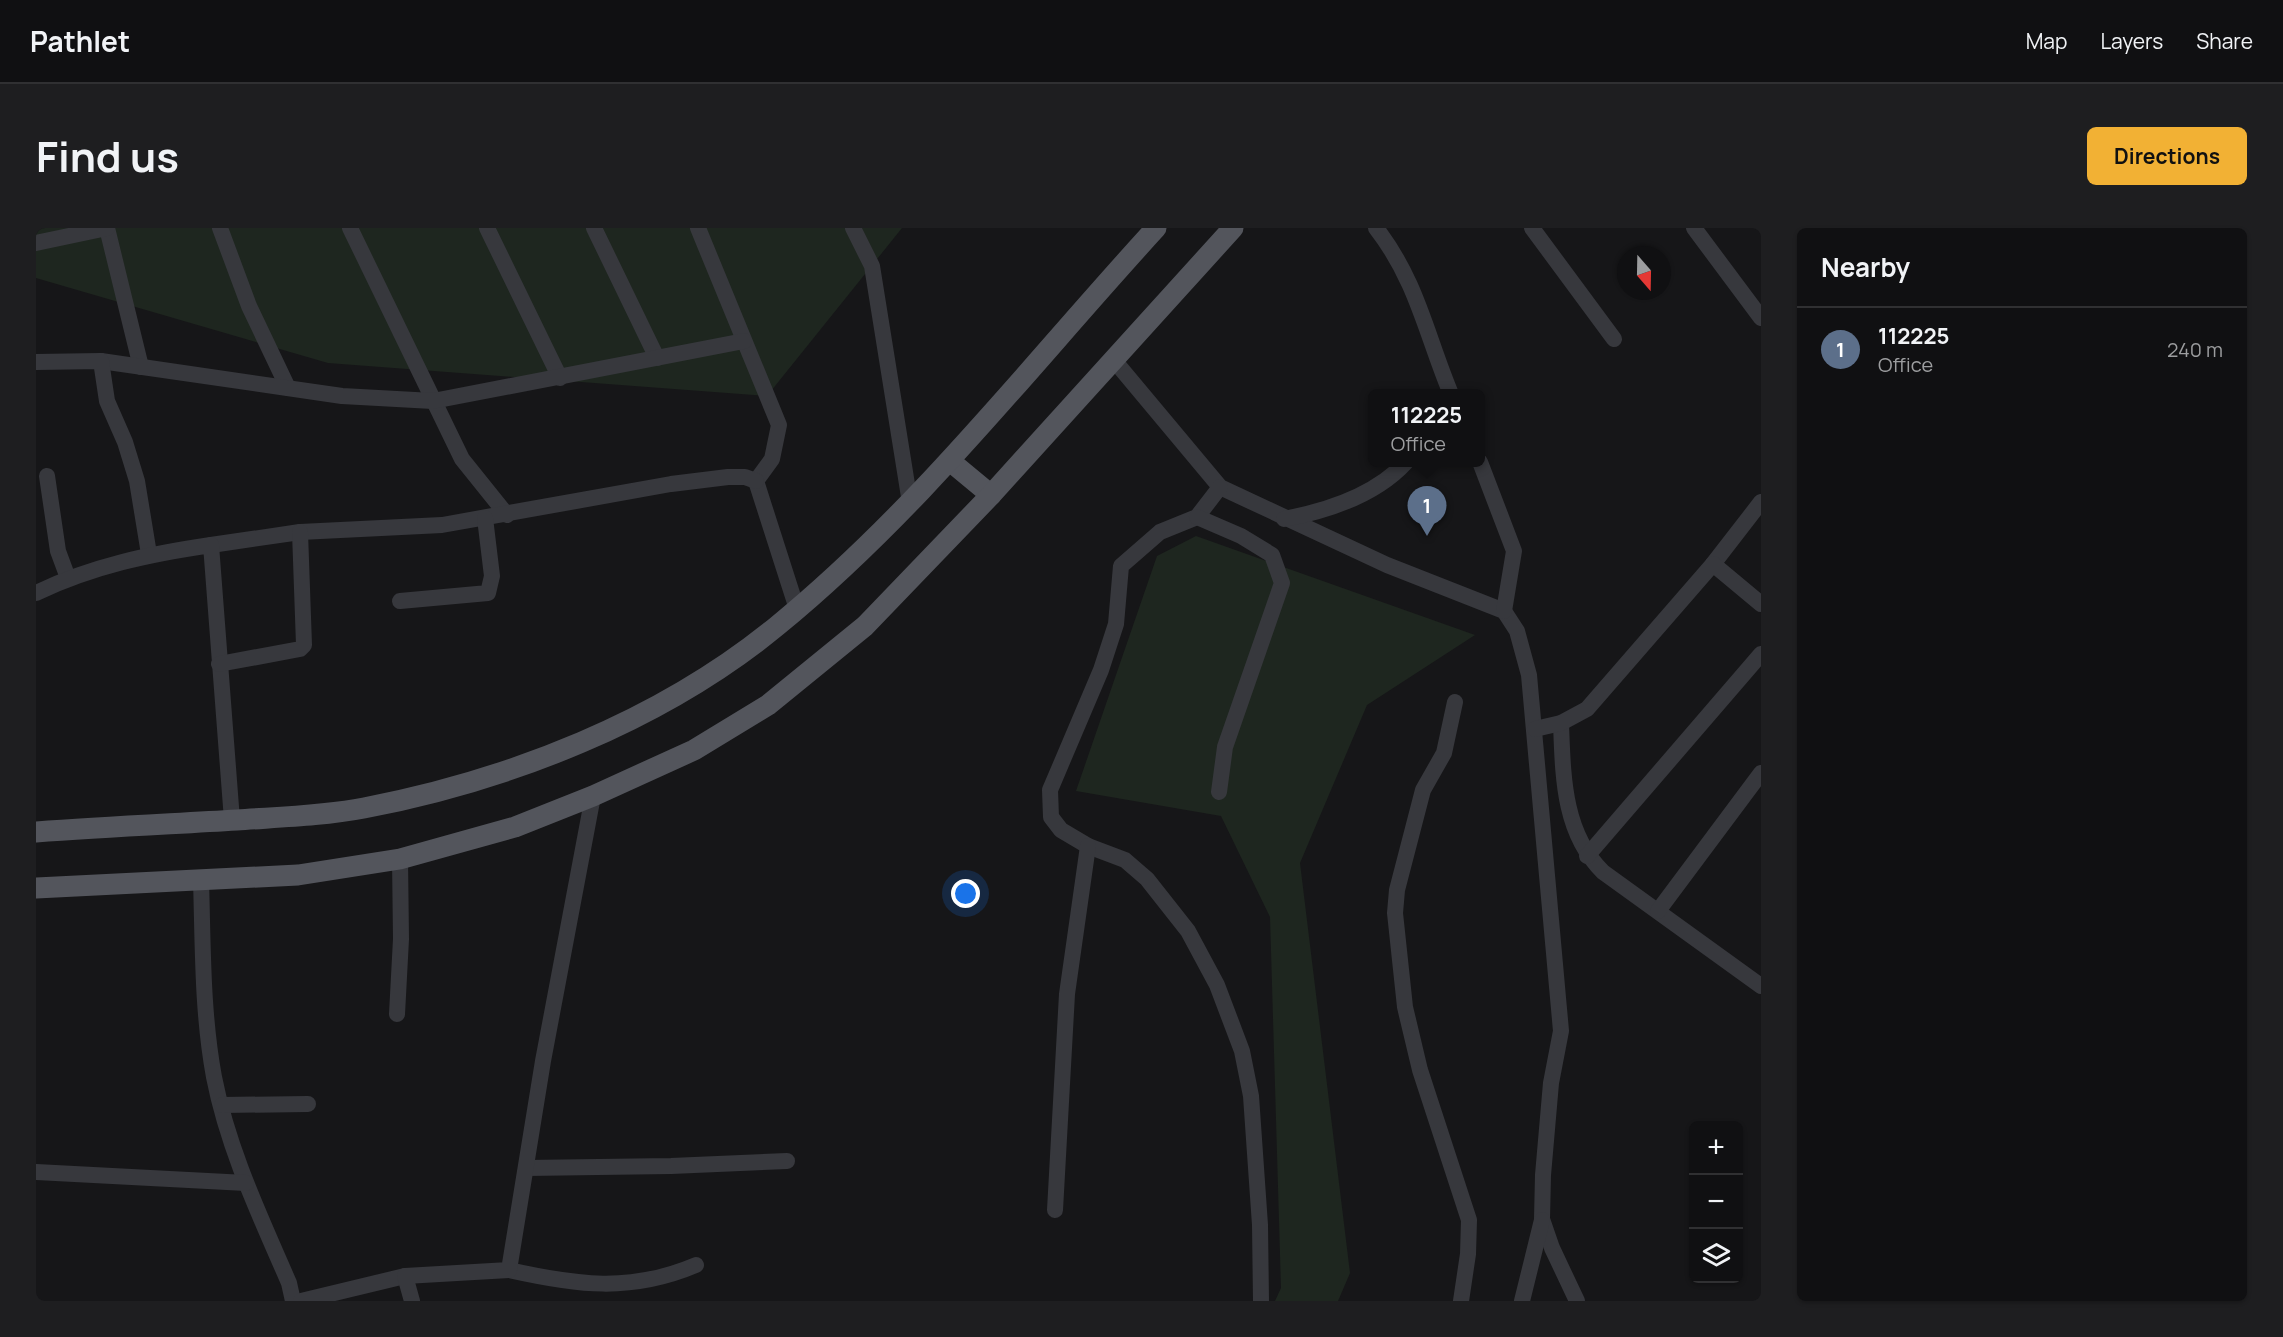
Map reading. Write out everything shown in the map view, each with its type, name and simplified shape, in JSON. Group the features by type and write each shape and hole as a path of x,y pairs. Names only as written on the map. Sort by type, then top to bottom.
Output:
{"main road":[{"path":"36,832 318,815 360,809 429,794 515,769 592,738 694,684 775,628 828,583 910,503 951,461 1156,228"},
{"path":"36,888 298,875 400,859 515,827 593,796 694,750 768,705 865,626 991,495 1233,228"},
{"path":"951,461 991,495"}],"street":[{"path":"36,243 107,228 141,367"},
{"path":"220,228 249,306 288,388"},
{"path":"350,228 462,459 507,515"},
{"path":"487,228 560,378"},
{"path":"594,228 657,358"},
{"path":"698,228 779,425 772,459 756,481"},
{"path":"1376,228 1396,253 1420,303 1447,389"},
{"path":"1532,228 1614,339"},
{"path":"1694,228 1761,318"},
{"path":"860,230 872,266 910,503"},
{"path":"36,362 100,361 342,396 433,400 560,378 744,341"},
{"path":"1113,359 1220,487 1284,519 1387,565 1504,611"},
{"path":"100,361 107,401 125,442 137,482 149,554"},
{"path":"1284,519 1316,513 1368,492 1400,467"},
{"path":"1482,467 1514,551 1504,611 1523,647 1529,675 1561,1031 1551,1083 1543,1175 1542,1219 1522,1301"},
{"path":"47,476 58,551 68,578"},
{"path":"36,593 68,578 149,554 300,532 442,525 671,484 728,477 745,477 756,481"},
{"path":"756,481 797,609"},
{"path":"1220,487 1197,517 1160,532 1120,566 1116,624 1107,652 1050,790 1052,817 1061,830 1088,846 1125,860 1147,879 1188,931 1217,985 1242,1051 1251,1096 1260,1225 1261,1301"},
{"path":"1535,729 1561,723 1587,709 1713,564 1761,502"},
{"path":"1197,517 1241,536 1272,555 1282,583 1225,747 1219,792"},
{"path":"399,601 488,593 492,576 485,518"},
{"path":"219,664 300,649 304,645 300,532"},
{"path":"211,545 232,820"},
{"path":"1713,564 1761,604"},
{"path":"1587,856 1761,654"},
{"path":"1455,702 1443,753 1423,790 1397,890 1395,913 1404,1007 1420,1070 1469,1220 1468,1254 1461,1301"},
{"path":"1561,723 1564,779 1576,834 1587,856 1603,872 1761,986"},
{"path":"1658,911 1761,773"},
{"path":"509,1270 543,1061 593,796"},
{"path":"1055,1210 1067,994 1088,846"},
{"path":"397,1014 401,939 400,859"},
{"path":"201,880 205,995 214,1077 246,1183 289,1283 293,1301"},
{"path":"222,1105 308,1104"},
{"path":"526,1168 613,1168 787,1161"},
{"path":"36,1172 246,1183"},
{"path":"1542,1219 1552,1248 1577,1301"},
{"path":"301,1301 351,1295 405,1276 509,1270 568,1283 615,1284 670,1276 696,1265"},
{"path":"405,1276 412,1301"}],"shaded area":[{"path":"36,228 902,228 767,396 328,363 36,278"},
{"path":"1196,536 1475,635 1367,705 1300,863 1350,1273 1338,1301 1275,1301 1281,1288 1270,917 1221,816 1076,791 1157,556"}],"place":[{"name":"112225","path":"1427,536"}]}
